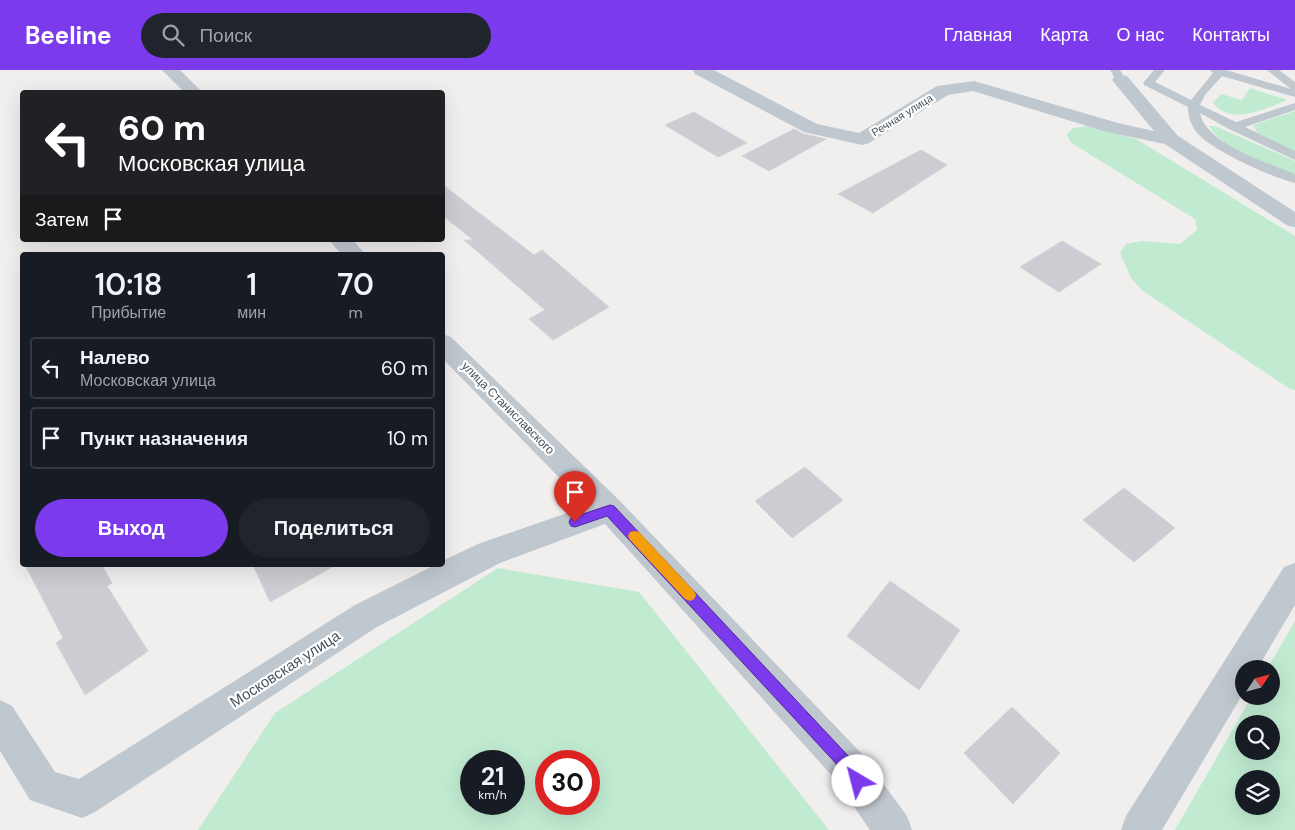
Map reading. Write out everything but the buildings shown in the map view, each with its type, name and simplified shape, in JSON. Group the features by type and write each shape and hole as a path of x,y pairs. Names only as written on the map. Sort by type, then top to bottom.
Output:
{"street":[{"path":"170,70 191,90"},
{"name":"Речная улица","path":"701,70 811,128 862,139 943,90 974,86 1114,128 1171,140"},
{"path":"1118,75 1171,140 1295,222"},
{"path":"342,242 352,252"},
{"name":"улица Станиславского","path":"445,346 610,510 847,765 893,830"},
{"name":"Московская улица","path":"0,718 43,787 82,799 366,616 489,553 610,510"},
{"path":"1140,830 1295,577"}],"lane":[{"path":"1160,70 1148,83 1233,127 1295,156"},
{"path":"1295,94 1219,70 1196,100 1194,107 1195,119 1204,134 1231,150 1295,179"},
{"path":"1272,70 1295,87"},
{"path":"1233,127 1295,106"}],"green space":[{"path":"1250,88 1287,100 1269,108 1239,115 1229,114 1220,110 1213,103 1221,94 1242,100"},
{"path":"1295,111 1295,151 1258,134 1253,125"},
{"path":"1088,126 1136,139 1295,236 1295,390 1290,389 1143,291 1131,278 1120,253 1126,244 1142,241 1180,244 1197,230 1195,219 1070,142 1067,134 1073,128"},
{"path":"1209,126 1215,126 1295,161 1295,176 1236,150"},
{"path":"498,568 639,592 829,830 198,830 275,713"},
{"path":"1295,621 1295,830 1175,830 1235,726 1235,760 1280,760 1280,715 1241,715 1247,705 1280,705 1280,660 1272,660"}],"slow traffic":[{"path":"634,536 690,595"}],"route":[{"path":"575,522 610,510 847,765 858,781"}]}
